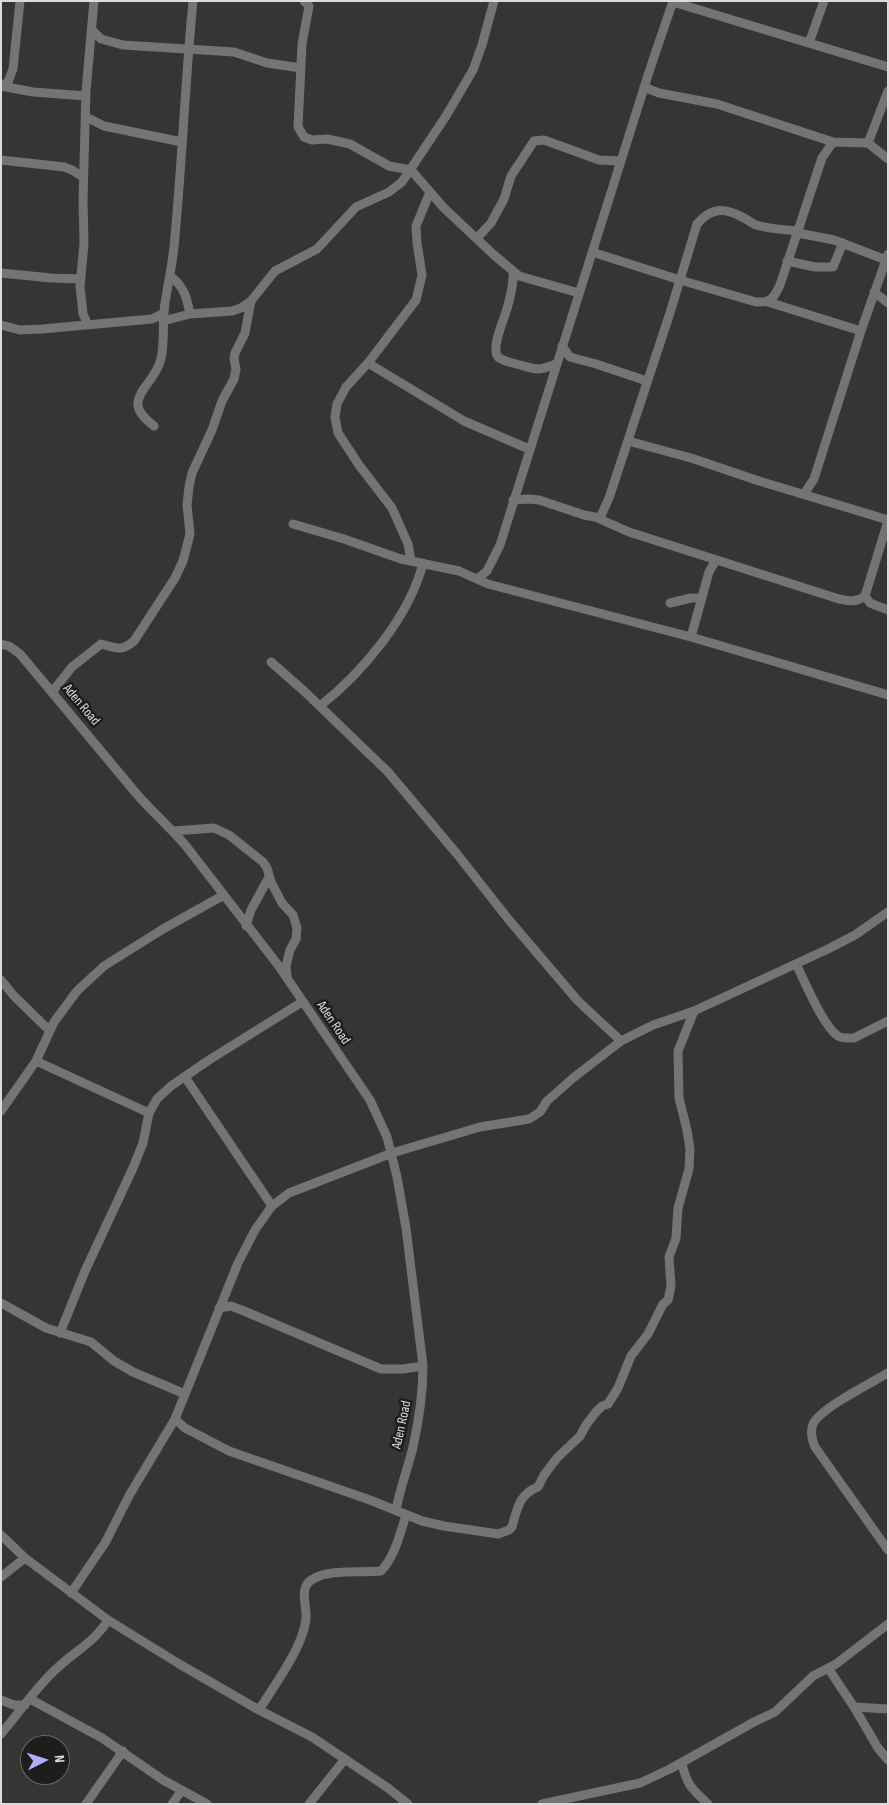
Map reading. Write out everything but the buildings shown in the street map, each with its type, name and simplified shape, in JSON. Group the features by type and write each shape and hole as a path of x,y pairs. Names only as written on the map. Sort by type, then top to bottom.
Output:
{"street":[{"path":"1,86 8,82 13,69 20,1"},
{"path":"88,325 83,314 81,302 81,278 84,244 83,177 86,96 94,1"},
{"path":"154,426 139,413 138,405 141,392 161,361 164,342 163,317 174,246 193,1"},
{"path":"304,1 309,6 302,44 298,127 304,137 312,140 327,139 350,144 389,166 411,170 444,208 519,276 579,293"},
{"path":"1,325 20,330 152,319 241,308 251,301 275,271 317,249 356,207 389,192 402,182 473,70 494,1"},
{"path":"809,43 824,1"},
{"path":"477,579 487,571 500,544 644,87 673,2 888,67"},
{"path":"92,30 101,38 123,44 234,52 266,63 301,68"},
{"path":"1,86 33,92 86,96"},
{"path":"644,87 659,93 717,104 833,142 868,143 888,159"},
{"path":"868,143 888,91"},
{"path":"86,117 104,126 182,142"},
{"path":"477,238 491,223 504,199 511,176 534,142 544,140 599,160 621,161"},
{"path":"768,302 776,294 822,158 833,142"},
{"path":"1,160 64,167 83,177"},
{"path":"411,561 408,544 392,508 359,465 338,433 335,417 337,404 346,387 368,363 416,300 422,275 416,226 430,192"},
{"path":"600,518 609,498 648,381 697,224 705,214 727,210 754,224 843,243 887,257 861,331 814,479 804,494"},
{"path":"787,261 815,267 834,267 843,243"},
{"path":"592,252 680,280 756,302 768,302 861,331"},
{"path":"513,271 514,279 495,351 498,357 506,362 534,369 542,370 556,364"},
{"path":"1,273 51,278 81,278"},
{"path":"170,276 182,287 190,314"},
{"path":"874,292 888,303"},
{"path":"52,692 72,666 101,644 121,649 126,648 134,641 175,578 183,561 190,534 187,505 188,487 222,401 234,379 236,369 235,353 245,333 251,301"},
{"path":"562,346 570,358 596,364 648,381"},
{"path":"368,363 464,422 529,449"},
{"path":"514,500 539,500 600,518 629,532 839,599 850,602 860,600 865,596 888,520 691,458 628,441"},
{"path":"293,524 411,561 459,571 506,589 691,637 888,695"},
{"path":"691,637 709,572 716,560"},
{"path":"320,706 366,664 389,633 409,599 421,573 423,563"},
{"path":"865,596 870,603 888,610"},
{"path":"670,603 691,598 702,598"},
{"name":"Aden Road","path":"1,644 20,654 148,808 174,832 288,979 370,1100 379,1119 392,1153 406,1228 423,1366 423,1392 415,1438 396,1510"},
{"path":"271,662 320,706 388,772 457,854 502,913 578,1001 621,1041"},
{"path":"174,832 214,828 229,835 259,858 267,868 269,877 282,903 293,915 297,928 296,939 290,950 286,966 288,979"},
{"path":"246,926 251,910 269,877"},
{"path":"2,1110 36,1061 54,1022 77,991 104,966 224,895"},
{"path":"71,1593 105,1544 130,1494 175,1419 238,1263 255,1230 272,1206 289,1193 392,1153 480,1127 529,1118 540,1112 547,1101 573,1078 621,1041 653,1026 694,1012 796,964 855,935 888,912"},
{"path":"796,964 828,1026 838,1035 854,1038 888,1021"},
{"path":"1,980 14,996 50,1032"},
{"path":"60,1333 85,1271 136,1160 148,1125 149,1113 157,1099 170,1086 302,1002"},
{"path":"175,1419 185,1428 229,1451 429,1523 498,1534 510,1530 521,1498 532,1489 538,1487 544,1475 557,1458 580,1436 590,1419 602,1406 608,1404 618,1388 631,1356 648,1334 663,1304 668,1300 671,1293 669,1257 676,1238 678,1208 689,1169 690,1149 684,1114 679,1098 678,1051 694,1012"},
{"path":"36,1061 149,1113"},
{"path":"185,1077 272,1206"},
{"path":"1,1303 46,1328 91,1342 133,1372 185,1394"},
{"path":"219,1308 231,1306 244,1310 381,1369 403,1369 423,1366"},
{"path":"888,1373 824,1412 813,1424 811,1436 814,1447 888,1550"},
{"path":"259,1710 299,1645 306,1622 304,1595 308,1582 314,1577 332,1574 382,1571 396,1547 406,1514"},
{"path":"1,1536 25,1558 108,1620 180,1665 259,1710 312,1737 388,1788 408,1804"},
{"path":"1,1577 25,1558"},
{"path":"1,1734 56,1669 98,1635 108,1620"},
{"path":"542,1804 640,1783 682,1763 775,1712 813,1676 828,1668 888,1624"},
{"path":"828,1668 878,1748 888,1760"},
{"path":"1,1700 14,1705 27,1702 68,1719 123,1751 163,1780 207,1804"},
{"path":"854,1707 888,1709"},
{"path":"86,1804 123,1751"},
{"path":"308,1804 345,1759"},
{"path":"682,1763 684,1776 690,1788 708,1804"},
{"path":"172,1804 182,1790"}]}
